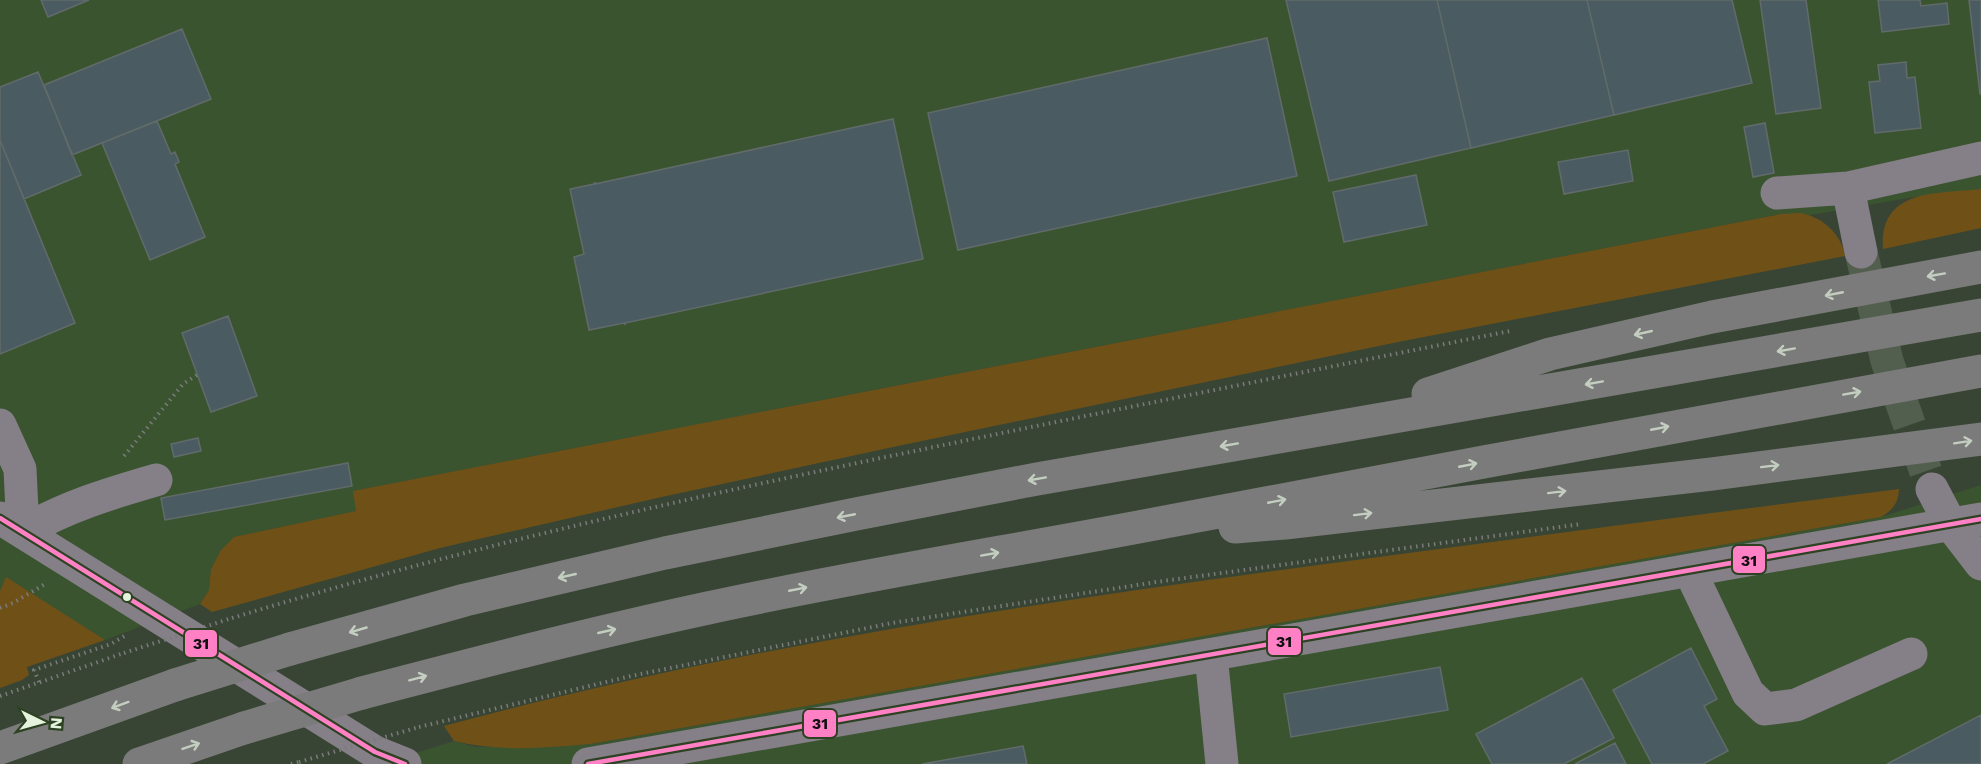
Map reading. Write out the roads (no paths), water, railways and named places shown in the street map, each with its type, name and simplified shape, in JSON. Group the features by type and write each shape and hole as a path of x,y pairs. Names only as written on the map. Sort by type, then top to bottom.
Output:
{"highway":[{"path":"1328,428 1550,354 1712,318 1981,267"},
{"path":"0,748 175,685 290,649 465,600 665,553 1037,479 1981,315"},
{"path":"139,764 244,728 362,693 541,646 710,607 886,572 1075,539 1779,406 1981,371"},
{"path":"1075,539 1285,523 1712,474 1981,439"}],"street":[{"path":"1777,193 1848,188 1981,158"},
{"path":"1848,188 1861,252"},
{"path":"0,425 20,469 12,525"},
{"path":"12,525 47,518 156,480"},
{"path":"1932,489 1966,522 1981,564"},
{"path":"588,764 1966,522"},
{"path":"12,525 375,752 405,764"},
{"path":"1689,571 1748,693 1765,709 1796,705 1911,654"},
{"path":"1211,655 1222,764"}],"tunnel":[{"path":"1861,252 1887,361 1932,489"}]}
